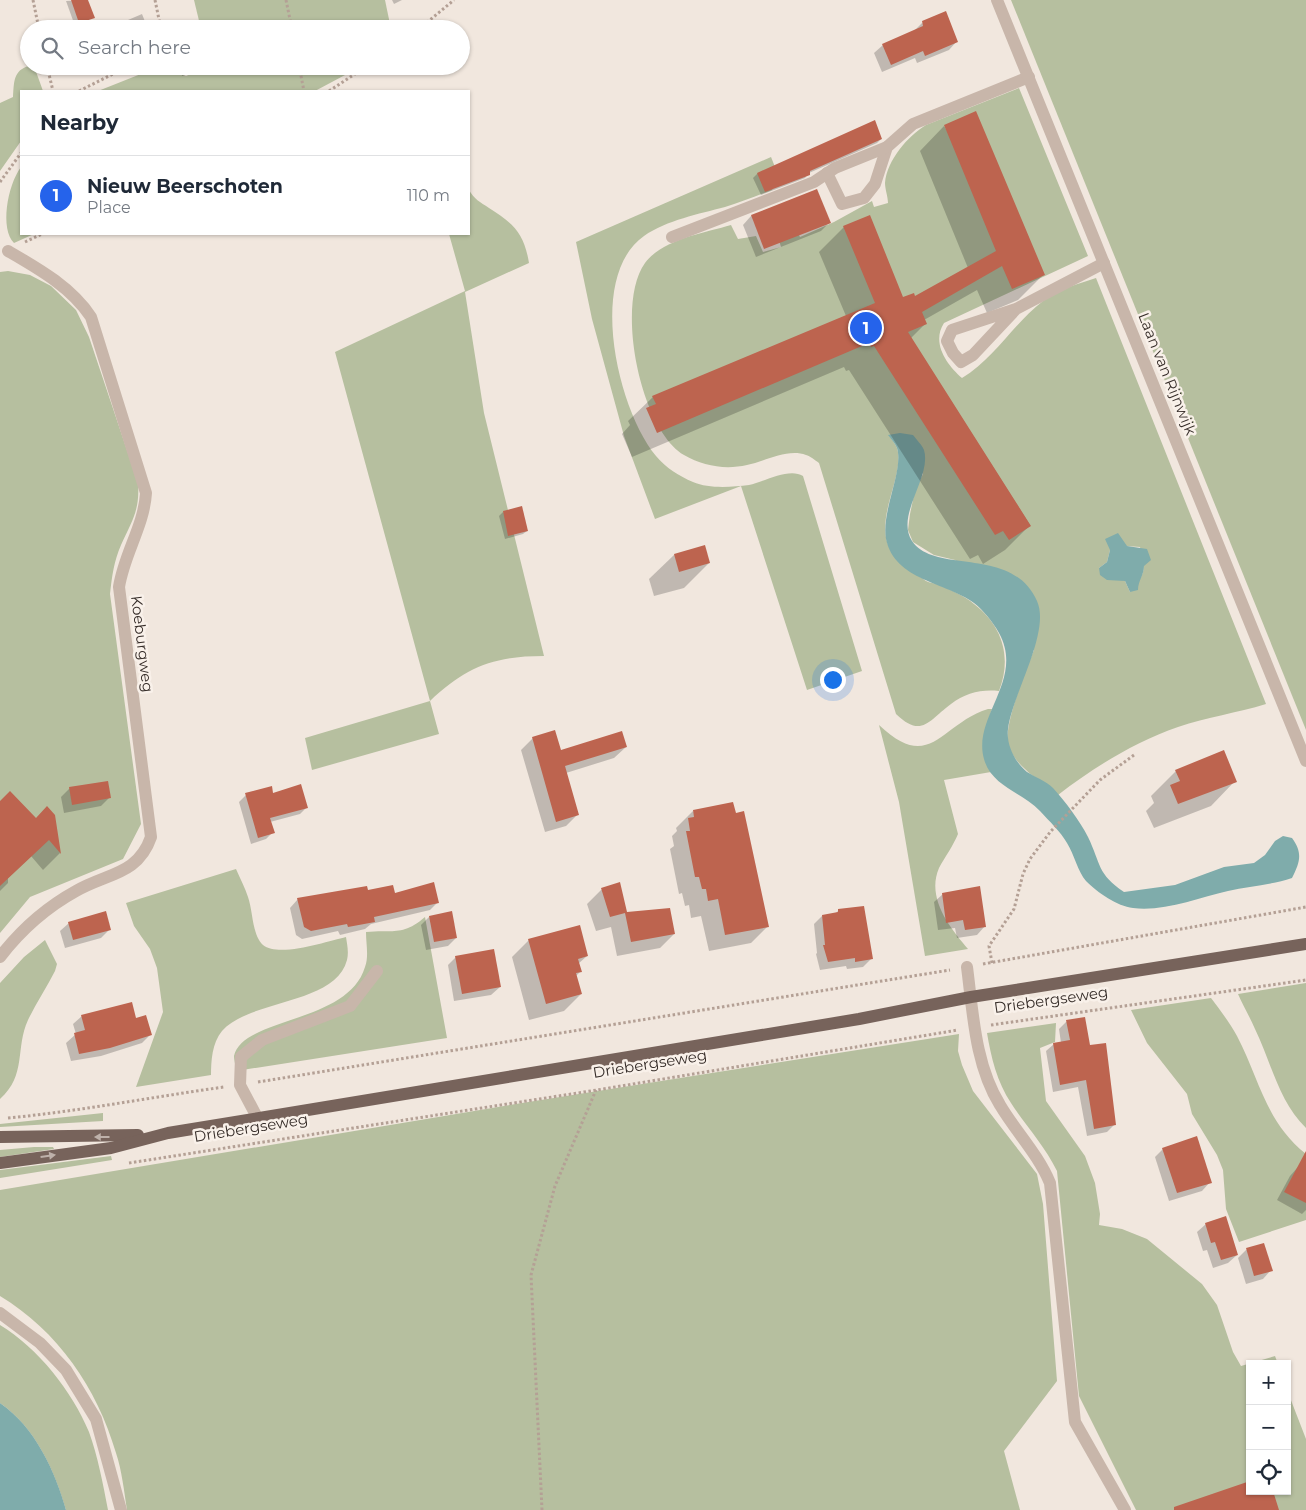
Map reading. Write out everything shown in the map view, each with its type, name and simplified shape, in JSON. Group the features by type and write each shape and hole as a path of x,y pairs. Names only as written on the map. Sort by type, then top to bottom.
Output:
{"main road":[{"name":"Driebergseweg","path":"0,1137 109,1137 168,1133 860,1018 971,997 1306,944"},
{"name":"Driebergseweg","path":"0,1162 111,1148 168,1133"}],"street":[{"name":"Laan van Rijnwijk","path":"997,0 1306,761"},
{"path":"672,236 814,182 827,173 887,147 913,124 1029,77"},
{"path":"827,173 842,204 864,198 875,184 887,147"},
{"name":"Koeburgweg","path":"0,957 15,938 75,892 130,867 139,860 151,837 119,587 126,554 145,507 146,493 91,317 81,303 63,286 8,250"},
{"path":"1016,309 973,355 961,362 953,353 948,340 952,330 1016,309 1104,263"},
{"path":"967,967 975,1027 985,1074 999,1105 1041,1162 1050,1183 1075,1422 1125,1510"},
{"path":"258,1119 240,1084 241,1057 262,1040 350,1006 377,970"},
{"path":"0,1314 40,1342 66,1370 96,1419 120,1510"}],"path":[{"path":"33,0 37,20"},
{"path":"155,0 159,20"},
{"path":"286,0 290,20"},
{"path":"430,20 454,0"},
{"path":"49,75 53,90"},
{"path":"81,90 111,75"},
{"path":"301,75 304,90"},
{"path":"331,90 353,75"},
{"path":"0,182 20,154"},
{"path":"992,963 989,946 1014,908 1023,874 1030,859 1051,831 1077,807 1100,780 1134,755"},
{"path":"0,1119 90,1109 162,1095 992,963 1306,907"},
{"name":"Driebergseweg","path":"127,1163 597,1090 975,1027 1306,980"},
{"path":"542,1510 531,1275 555,1186 597,1090"}],"green space":[{"path":"194,0 385,0 389,20 199,20"},
{"path":"1011,0 1306,0 1306,730"},
{"path":"20,71 20,75 37,75 43,90 20,90 20,142 0,171 0,103 13,97 14,82"},
{"path":"138,75 345,75 317,90 101,90"},
{"path":"1019,88 1088,256 944,323 939,338 942,353 946,360 962,378 984,361 1022,320 1043,301 1062,290 1096,278 1266,704 1189,724 1146,740 1115,756 1058,795 1020,764 1012,754 1008,743 1012,710 1034,650 955,560 934,555 913,542 908,530 910,514 915,490 923,474 889,435 897,448 898,460 897,473 886,515 887,543 894,555 914,573 926,581 962,595 984,613 998,632 1004,655 1005,667 999,691 980,691 962,697 931,721 919,726 912,725 896,714 819,463 808,456 791,453 747,465 722,467 699,462 684,455 668,441 655,420 644,394 637,365 632,307 636,282 645,263 653,255 662,248 685,238 731,225 738,239 756,236 763,252 781,247 775,227 791,220 800,237 834,222 872,201 874,207 888,203 885,183 894,157 912,135 926,125","holes":["1127,546 1140,547 1144,566 1143,571 1130,592 1125,581 1099,568 1107,562 1110,550"]},
{"path":"771,157 779,177 772,190 731,205 683,218 653,230 644,236 626,255 616,281 612,311 614,344 620,377 630,408 642,435 656,456 673,471 699,484 721,487 749,485 791,473 803,476 862,671 807,690 741,486 655,519 624,436 592,319 576,242"},
{"path":"20,169 20,235 32,235 14,243 7,228 6,218 9,196"},
{"path":"470,192 473,196 505,219 516,230 524,244 529,263 465,292 484,413 544,656 495,661 469,672 443,689 430,701 335,352 465,291 449,235 470,235"},
{"path":"8,271 30,275 51,286 76,310 89,337 138,483 138,501 132,522 117,557 110,594 141,824 123,859 30,897 0,933 0,272"},
{"path":"430,701 439,734 312,770 305,738"},
{"path":"992,709 987,725 985,749 991,772 944,780 958,834 939,868 936,890 938,901 947,922 968,949 925,956 899,802 879,725 897,739 911,745 924,745 935,741 972,716"},
{"path":"236,869 250,903 259,941 263,945 270,949 292,949 346,937 347,960 339,975 326,986 310,994 252,1013 235,1021 222,1031 214,1047 211,1075 136,1087 163,1012 157,968 150,949 134,926 126,903"},
{"path":"425,917 447,1038 236,1071 234,1056 241,1043 255,1034 318,1010 338,999 355,986 366,963 366,932 403,930"},
{"path":"45,940 57,964 24,1030 14,1080 0,1099 0,983 24,957"},
{"path":"1306,983 1306,1128 1297,1118 1282,1094 1261,1042 1238,994"},
{"path":"1211,998 1237,1036 1272,1114 1292,1141 1306,1154 1306,1220 1239,1242 1226,1209 1223,1170 1217,1155 1192,1114 1187,1094 1147,1043 1131,1010"},
{"path":"1056,1023 1055,1042 1040,1048 1046,1101 1085,1156 1095,1183 1100,1214 1099,1225 1122,1229 1147,1239 1202,1284 1217,1305 1233,1352 1241,1366 1246,1365 1246,1495 1291,1495 1291,1400 1306,1439 1306,1510 1136,1510 1079,1396 1057,1171 1047,1153 1006,1095 995,1069 987,1033"},
{"path":"959,1034 958,1051 973,1091 1037,1174 1043,1204 1057,1381 1004,1451 1020,1510 127,1510 116,1453 98,1406 86,1384 73,1363 40,1326 0,1296 0,1190 522,1103"},
{"path":"103,1113 103,1121 0,1127 0,1124"},
{"path":"53,1147 54,1149 0,1157 0,1150"},
{"path":"111,1156 112,1160 0,1178 0,1170"},
{"path":"0,1325 28,1346 40,1358 73,1401 92,1441 108,1510 66,1510 50,1465 42,1451 24,1424 0,1403"},
{"path":"1275,1356 1276,1360 1261,1360"}],"water":[{"path":"900,433 913,435 924,450 923,472 910,508 908,520 908,531 912,541 923,551 938,557 993,566 1010,573 1025,584 1037,601 1040,614 1039,629 1011,715 1008,741 1012,753 1023,768 1044,781 1058,793 1072,811 1085,831 1101,868 1109,880 1124,892 1175,885 1224,867 1254,863 1265,855 1275,841 1283,836 1292,838 1298,848 1299,858 1292,878 1156,908 1144,909 1121,905 1096,890 1086,881 1064,839 1040,811 993,776 984,759 982,743 990,713 1003,682 1006,667 1005,650 997,629 988,616 974,603 963,596 910,572 891,553 886,539 885,528 898,468 898,457 897,448 888,435"},
{"path":"1118,533 1127,546 1147,549 1151,560 1144,566 1138,590 1130,592 1125,581 1107,580 1100,575 1099,568 1107,562 1110,550 1105,539"},
{"path":"0,1403 24,1424 42,1451 50,1465 66,1510 0,1510"}],"building":[{"path":"71,0 88,0 95,18 78,20"},
{"path":"946,11 958,42 925,56 923,51 891,65 882,44 923,26 922,21"},
{"path":"976,111 1045,275 1012,289 1002,266 922,312 927,324 908,332 1031,526 1009,540 1003,531 995,535 874,346 871,347 869,343 657,433 646,408 656,404 652,396 875,303 843,226 870,215 903,297 914,293 915,296 996,251 944,125"},
{"path":"875,120 882,139 810,171 810,175 765,192 757,173"},
{"path":"817,189 831,223 764,249 751,215"},
{"path":"522,506 528,531 508,536 503,511"},
{"path":"705,545 710,563 679,572 674,554"},
{"path":"555,730 561,750 622,731 627,747 565,766 579,815 556,822 532,737"},
{"path":"1224,750 1237,782 1178,804 1170,785 1180,781 1175,770"},
{"path":"108,781 111,798 72,805 69,787"},
{"path":"301,784 308,808 270,818 275,833 258,838 245,793 272,786 273,793"},
{"path":"10,791 36,818 47,806 55,815 61,854 49,840 0,886 0,801"},
{"path":"733,802 736,813 744,811 769,927 725,935 718,899 708,901 706,889 702,889 699,877 695,877 686,831 690,831 688,818 694,817 693,810"},
{"path":"434,882 439,903 374,917 375,922 348,927 347,924 311,931 304,927 297,898 367,886 368,890 393,885 395,893"},
{"path":"620,882 627,912 670,908 675,934 631,942 625,913 610,917 601,888"},
{"path":"980,886 986,927 965,930 963,920 946,923 942,893"},
{"path":"864,906 873,959 855,962 855,958 828,962 823,945 825,945 822,915 838,912 838,909"},
{"path":"106,911 111,930 73,940 68,922"},
{"path":"452,911 457,938 434,942 429,916"},
{"path":"580,925 588,956 578,959 582,972 576,973 582,994 546,1004 528,939"},
{"path":"494,949 501,987 462,994 455,956"},
{"path":"132,1002 136,1018 146,1015 152,1035 110,1048 79,1054 74,1033 85,1030 81,1015"},
{"path":"1085,1017 1090,1045 1106,1043 1116,1125 1094,1129 1086,1080 1060,1085 1053,1043 1070,1040 1066,1020"},
{"path":"1197,1136 1212,1183 1177,1193 1162,1148"},
{"path":"1306,1151 1306,1203 1284,1192"},
{"path":"1226,1216 1238,1255 1221,1260 1215,1242 1211,1243 1205,1223"},
{"path":"1264,1243 1273,1271 1254,1276 1246,1248"},
{"path":"1246,1482 1246,1495 1274,1495 1279,1510 1174,1510 1174,1507"}],"place":[{"name":"Nieuw Beerschoten","path":"866,328"}]}
